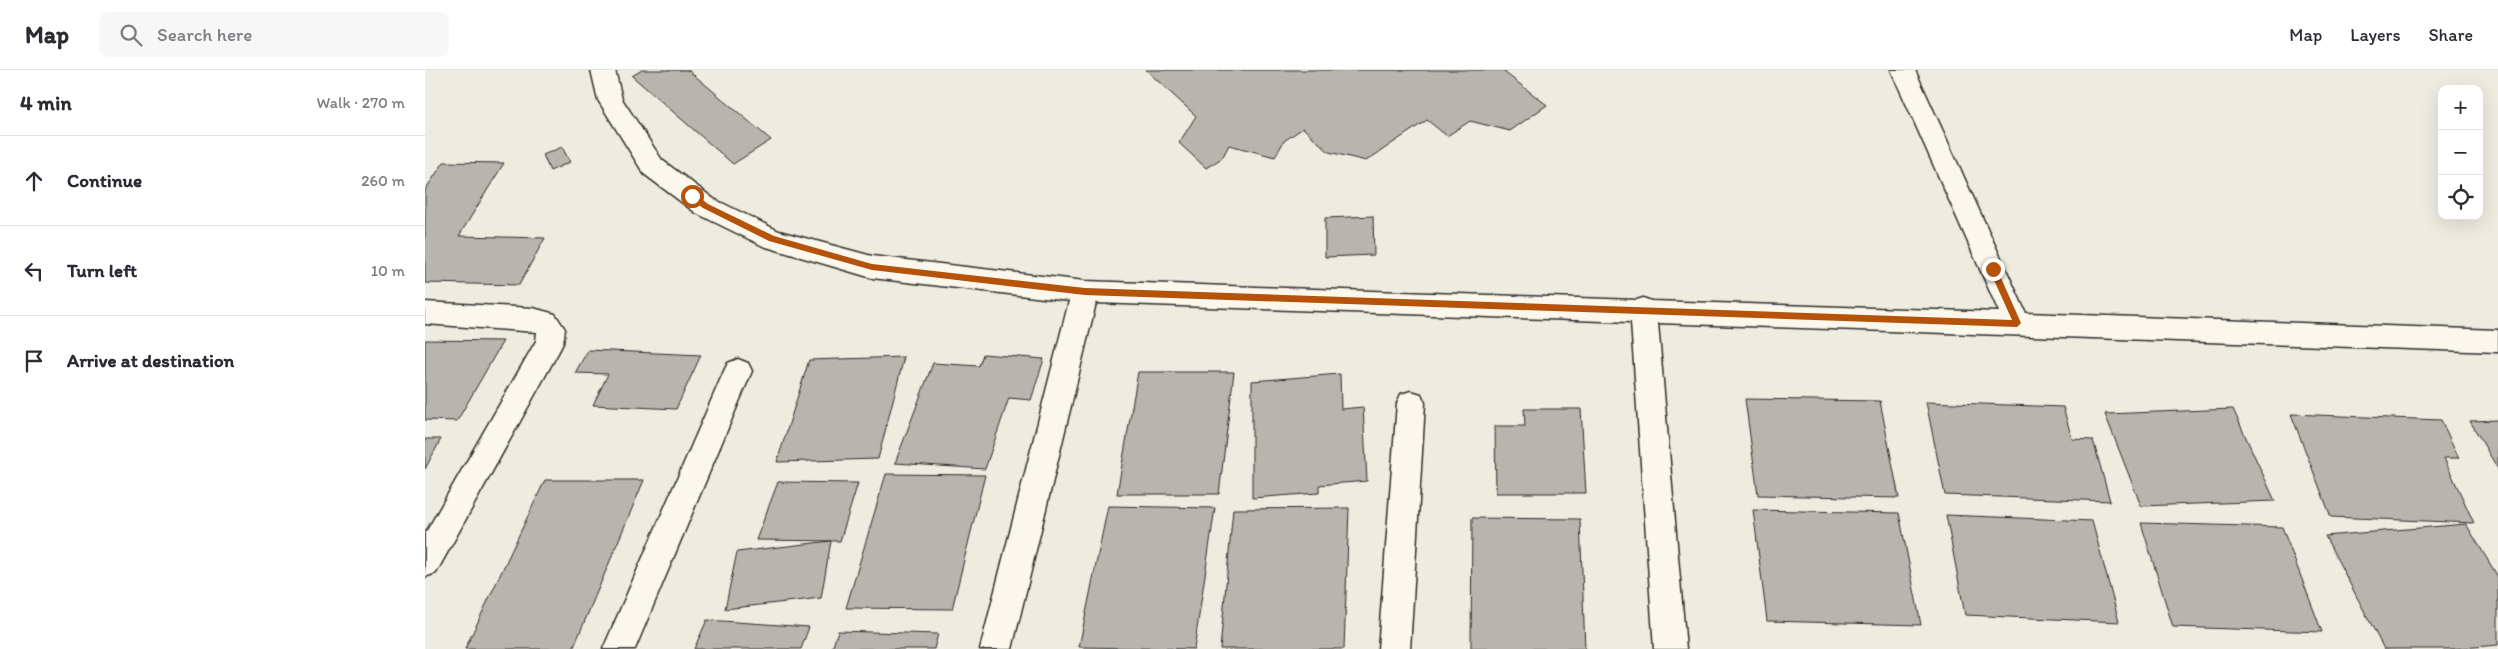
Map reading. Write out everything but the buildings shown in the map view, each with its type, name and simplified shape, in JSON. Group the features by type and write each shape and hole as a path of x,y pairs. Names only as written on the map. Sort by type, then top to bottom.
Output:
{"street":[{"path":"603,70 610,100 653,167 705,206 772,239 872,267 1085,292 2498,341"},
{"path":"1903,70 2017,323"},
{"path":"996,649 1085,292"},
{"path":"1643,310 1670,649"},
{"path":"425,313 533,319 545,322 551,329 549,343 425,563"},
{"path":"619,649 738,371"},
{"path":"1394,649 1411,403"}],"route":[{"path":"692,196 705,206 772,239 872,267 1085,292 2017,323 1993,269"}]}
